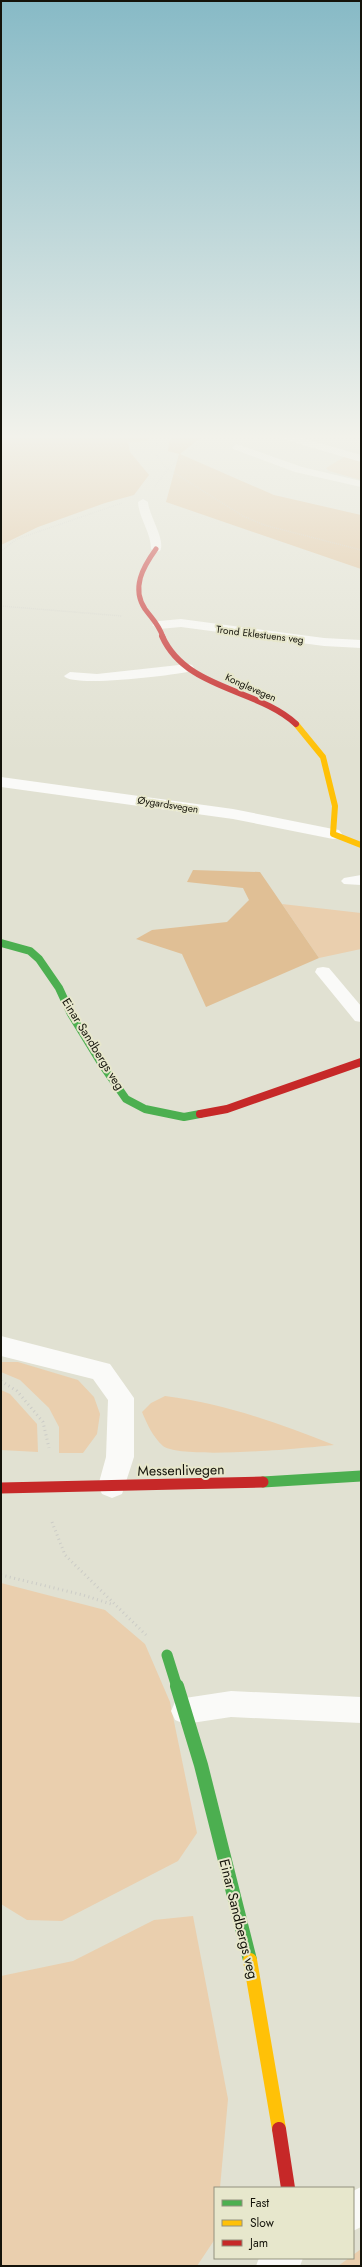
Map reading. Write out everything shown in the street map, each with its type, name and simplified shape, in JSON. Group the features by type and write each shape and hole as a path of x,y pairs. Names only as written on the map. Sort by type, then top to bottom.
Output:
{"street":[{"name":"Konglevegen","path":"156,549 148,559 141,572 138,594 143,606 156,621 163,638 188,668 203,677 291,718 322,757 335,806 334,834"},
{"name":"Trond Eklestuens veg","path":"156,621 324,642 361,644"},
{"name":"Øygardsvegen","path":"1,782 233,814 334,834"},
{"path":"334,834 361,845"},
{"name":"Einar Sandbergs veg","path":"1,943 17,946 30,951 39,959 59,988 71,1014 101,1063 126,1099 145,1109 184,1117 220,1111 361,1062"},
{"path":"1,1346 101,1371 121,1398 120,1457 112,1486"},
{"name":"Messenlivegen","path":"1,1488 270,1482 361,1476"},
{"name":"Einar Sandbergs veg","path":"167,1655 201,1765 254,1980 288,2187"}],"lane":[{"path":"155,541 156,549"},
{"path":"70,676 96,678 188,668"},
{"path":"323,972 361,1017"},
{"path":"185,1711 231,1704 361,1710"}],"path":[{"path":"1,551 15,541"},
{"path":"327,541 361,550"},
{"path":"1,606 156,621"},
{"path":"1,1381 17,1391 43,1422 49,1448"},
{"path":"52,1522 65,1555 167,1655"},
{"path":"1,1575 83,1595 115,1605"}],"shaded area":[{"path":"1,541 10,541 1,545"},
{"path":"279,541 361,541 361,569"},
{"path":"193,870 260,872 319,958 206,1007 182,954 136,939 152,930 227,922 249,900 243,888 187,882"},
{"path":"282,904 361,913 361,949 319,958"},
{"path":"1,1362 18,1362 78,1380 94,1397 100,1414 97,1434 83,1453 59,1453 59,1427 49,1408 20,1380 1,1372"},
{"path":"1,1390 10,1394 37,1424 38,1452 1,1450"},
{"path":"165,1396 231,1409 272,1422 334,1445 218,1453 175,1450 163,1446 156,1439 142,1412 151,1403"},
{"path":"1,1583 105,1610 145,1644 170,1702 197,1833 178,1861 62,1921 27,1920 1,1904"},
{"path":"193,1916 228,2099 220,2187 214,2187 214,2240 197,2266 1,2266 1,1976 73,1961 154,1920"},
{"path":"361,2249 361,2266 338,2266 348,2259 354,2259 354,2254"}],"traffic: fast":[{"path":"1,943 30,951 39,959 59,988 71,1014 101,1063 126,1099 145,1109 184,1117 200,1114"},
{"path":"263,1482 361,1476"},
{"path":"167,1655 201,1765 250,1960"}],"traffic: slow":[{"path":"296,724 323,757 335,806 333,834 361,845"},
{"path":"250,1960 255,1980 279,2129"}],"traffic: jam":[{"path":"156,549 143,569 138,585 138,592 140,600 158,623 163,638 171,650 181,662 200,676 213,683 260,701 286,715 296,724"},
{"path":"200,1114 227,1109 361,1062"},
{"path":"1,1488 263,1482"},
{"path":"279,2129 288,2187"}]}
